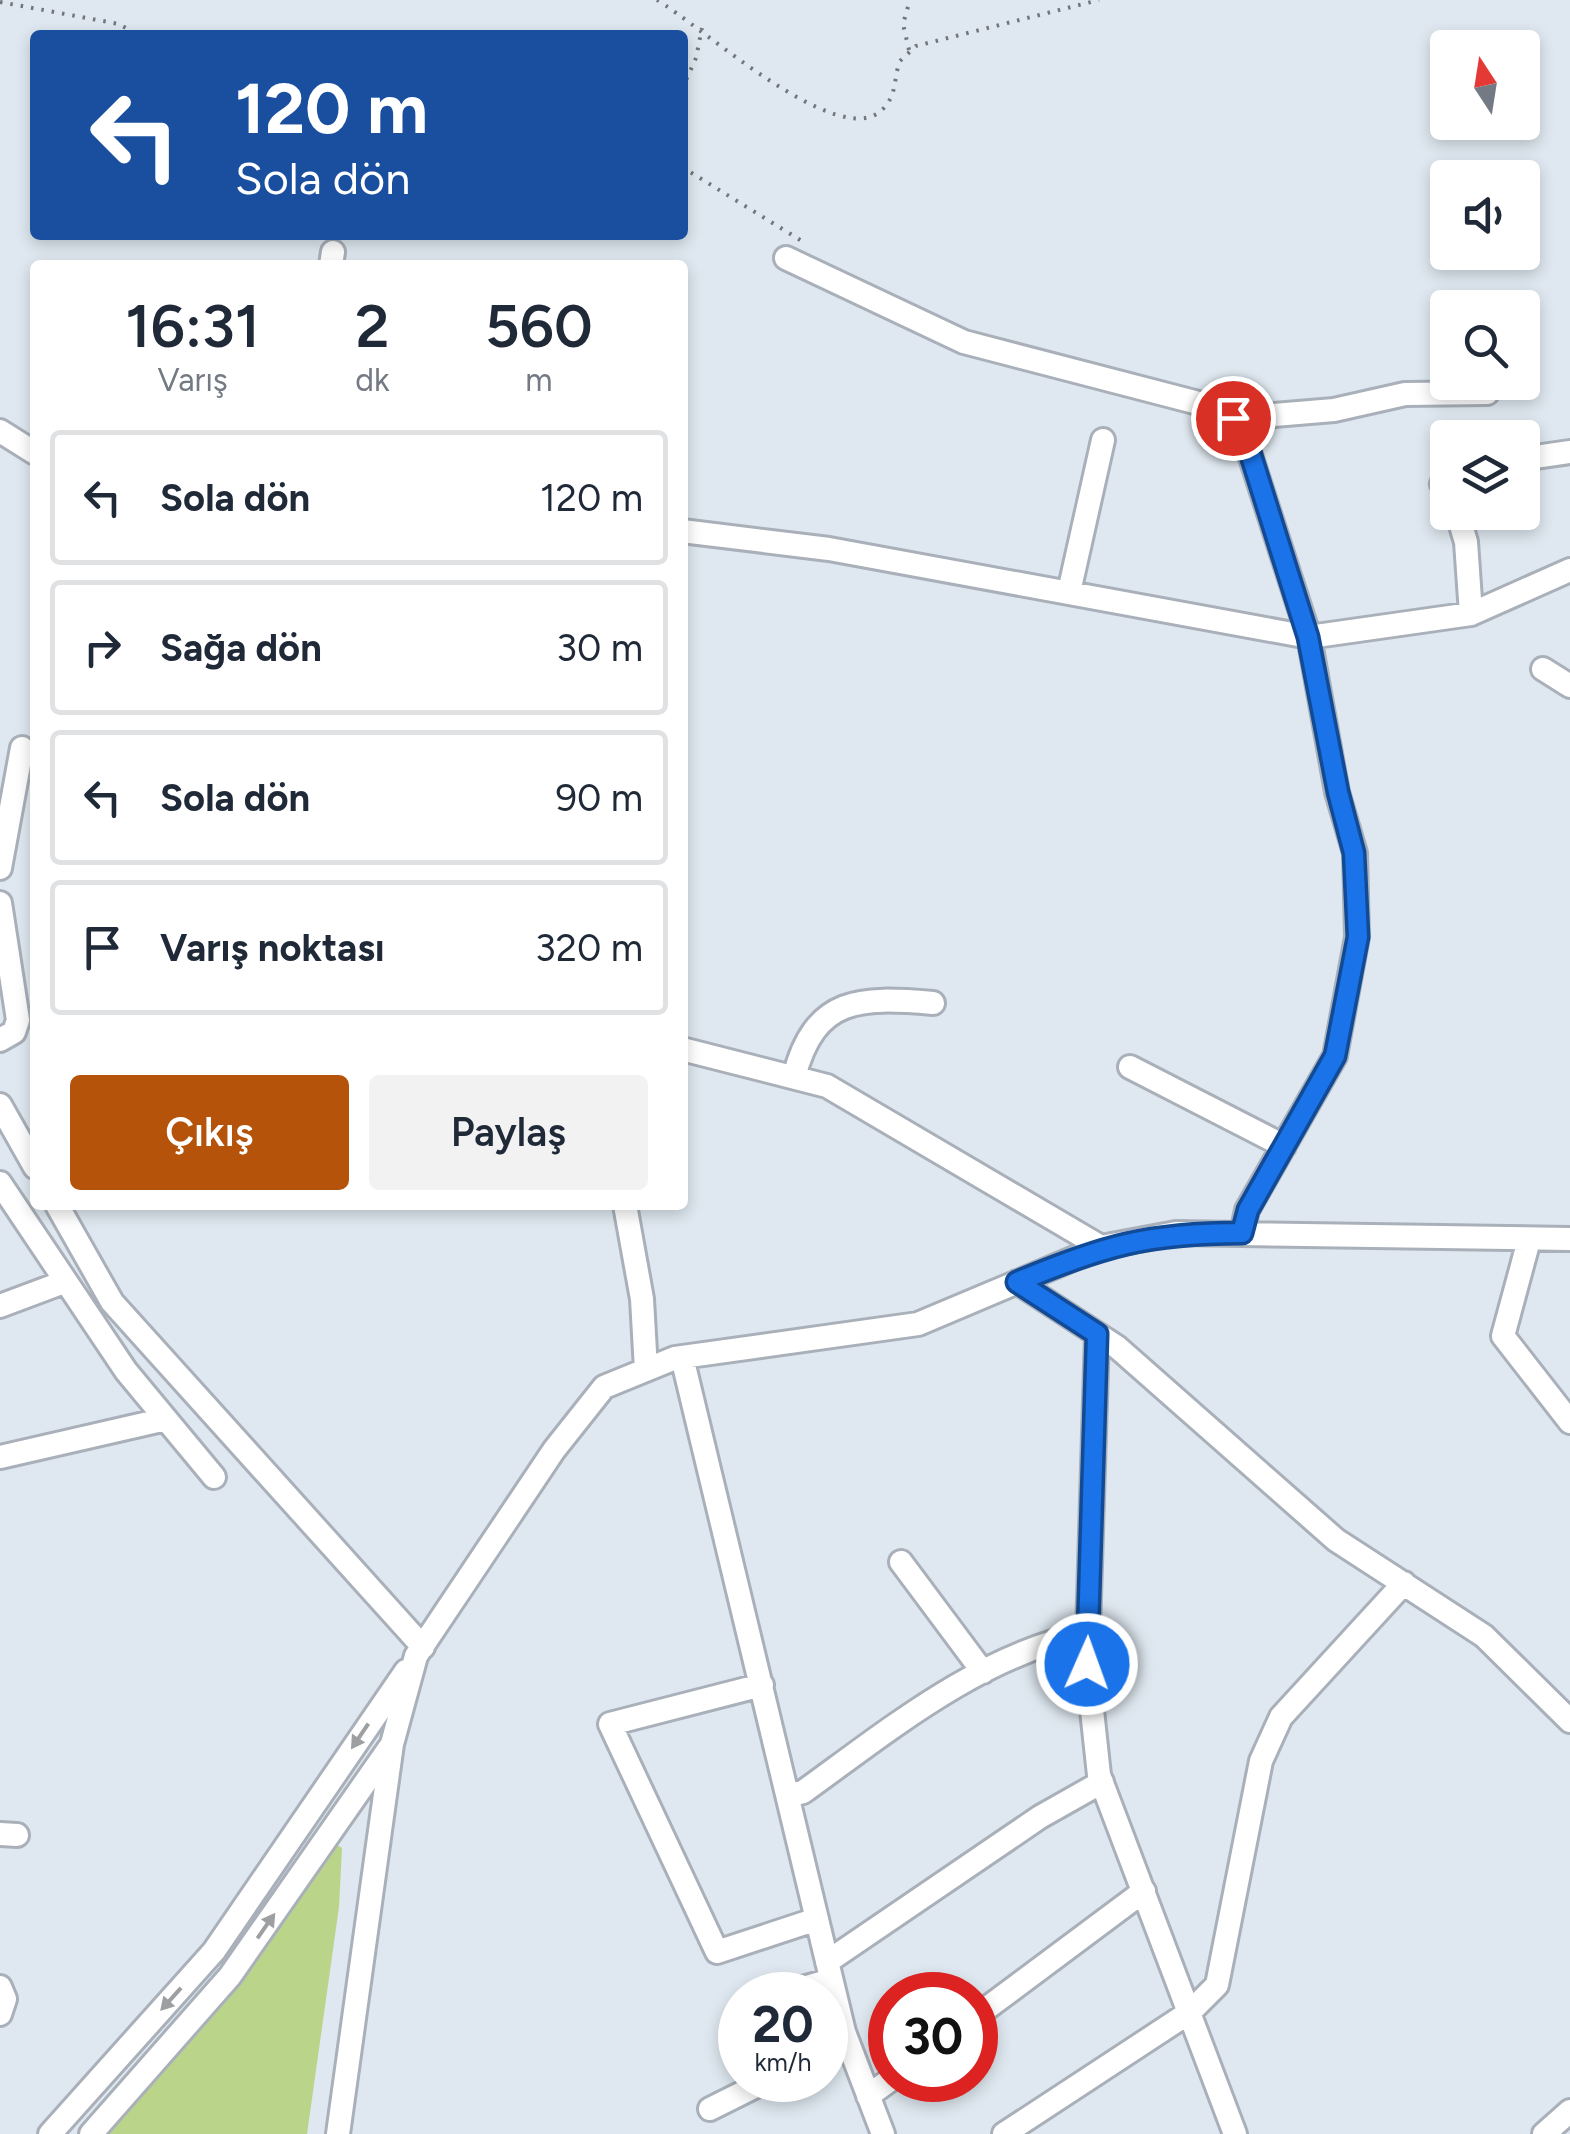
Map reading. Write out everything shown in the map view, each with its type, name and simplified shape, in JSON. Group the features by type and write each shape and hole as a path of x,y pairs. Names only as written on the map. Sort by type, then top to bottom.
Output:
{"street":[{"path":"786,258 964,342 1206,405 1242,427 1308,637 1354,853 1358,937 1335,1056 1248,1210 1242,1233"},
{"path":"1242,427 1274,415 1334,410 1404,394 1430,394"},
{"path":"0,431 30,449"},
{"path":"1069,592 1103,440"},
{"path":"1540,456 1570,452"},
{"path":"1462,530 1471,614"},
{"path":"688,532 828,549 1308,637 1471,614 1570,570"},
{"path":"1543,669 1570,686"},
{"path":"0,738 28,753 0,868"},
{"path":"0,903 18,1020 14,1032 0,1040"},
{"path":"794,1078 803,1042 842,1007 871,999 933,1003"},
{"path":"688,1051 827,1086 1101,1247"},
{"path":"1130,1067 1284,1146"},
{"path":"0,1105 30,1157"},
{"path":"0,1183 11,1222 64,1282 126,1371 214,1477"},
{"path":"60,1210 112,1302 420,1652"},
{"path":"626,1210 642,1300 646,1370"},
{"path":"50,2134 214,1951 554,1450 604,1387 682,1357 918,1324 1101,1247 1176,1233 1570,1238"},
{"path":"1528,1240 1503,1336 1570,1422"},
{"path":"0,1306 64,1282"},
{"path":"1017,1282 1097,1334 1336,1540 1484,1636 1570,1721"},
{"path":"1097,1334 1087,1664 1102,1782 1235,2134"},
{"path":"682,1357 829,1971 868,2096"},
{"path":"0,1457 166,1419"},
{"path":"901,1562 983,1672"},
{"path":"1004,2134 1190,2012 1217,1984 1261,1761 1272,1730 1404,1583"},
{"path":"788,1796 803,1792 1016,1653 1088,1633"},
{"path":"338,2134 392,1744 420,1652"},
{"path":"762,1684 610,1724 717,1952 817,1919"},
{"path":"90,2134 230,1976 392,1744"},
{"path":"829,1971 1040,1817 1102,1782"},
{"path":"998,1999 1144,1891"},
{"path":"0,1987 6,1999 0,2014"},
{"path":"710,2109 724,2102"},
{"path":"870,2102 883,2134"},
{"path":"1544,2134 1570,2111"}],"path":[{"path":"657,0 808,106 859,120 886,106 897,86 900,61 909,50 1099,0"},
{"path":"909,50 903,24 910,0"},
{"path":"0,2 119,24 129,30"},
{"path":"688,75 702,28"},
{"path":"688,170 813,248"}],"green space":[{"path":"332,1842 342,1848 339,1907 307,2134 108,2134 229,1998"}],"route":[{"path":"1087,1664 1097,1334 1017,1282 1101,1247 1176,1233 1242,1233 1248,1210 1335,1056 1358,937 1354,853 1308,637 1242,427 1233,418"}]}
